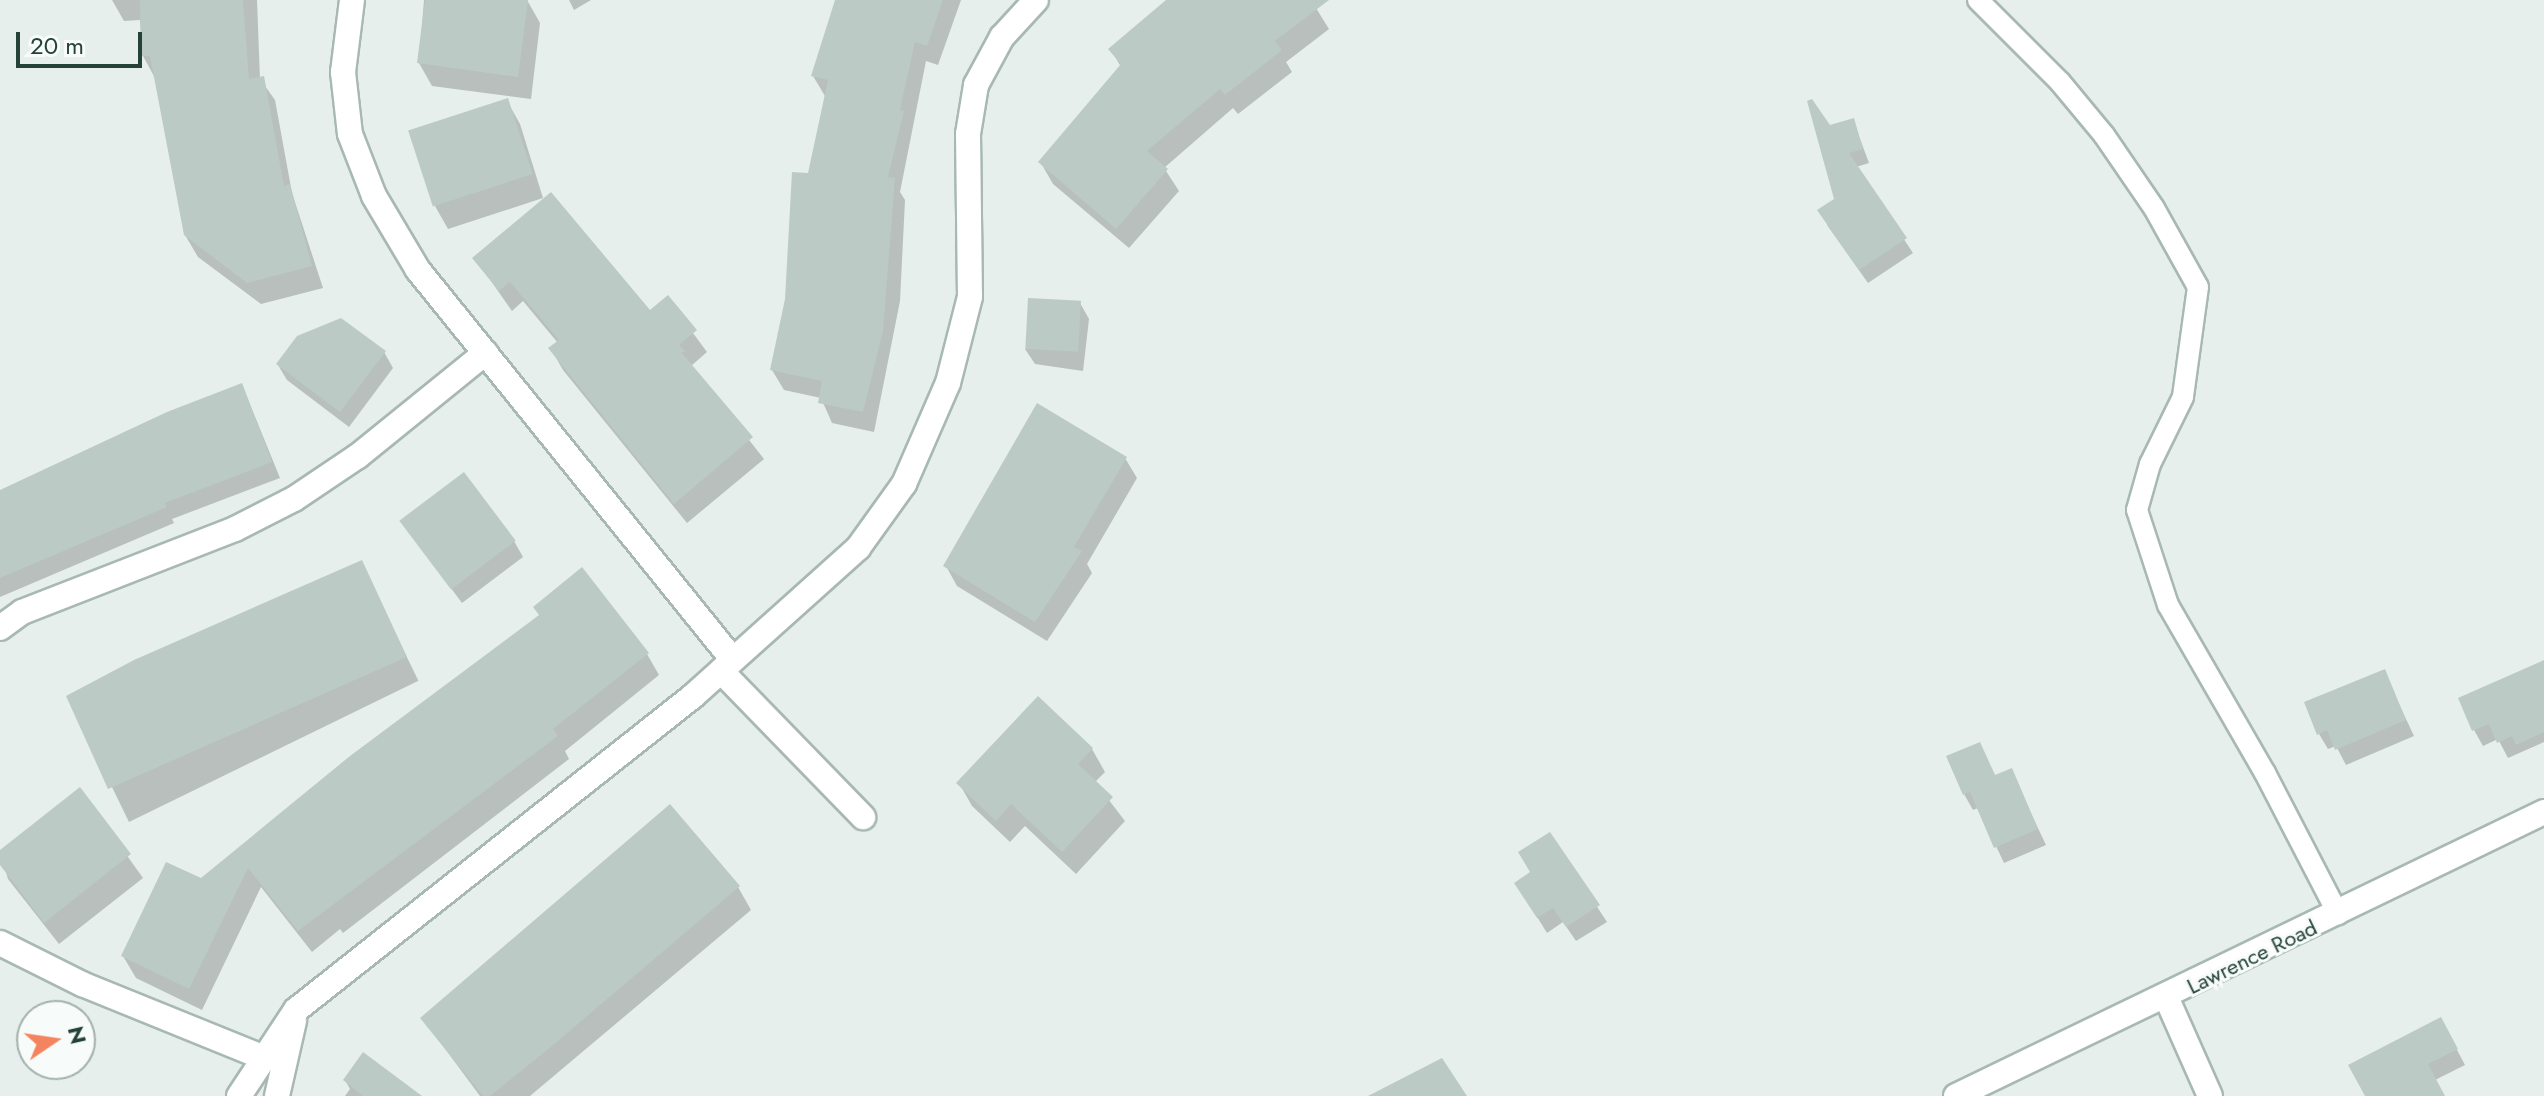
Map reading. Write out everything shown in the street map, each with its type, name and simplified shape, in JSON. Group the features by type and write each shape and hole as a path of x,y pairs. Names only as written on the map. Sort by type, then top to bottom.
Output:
{"street":[{"path":"352,0 343,72 350,134 374,196 418,270 727,666 863,817"},
{"path":"239,1096 296,1010 727,666 858,548 904,484 948,383 970,297 968,134 976,85 1002,37 1036,0"},
{"path":"0,628 22,612 235,529 294,499 358,456 485,353"},
{"name":"Lawrence Road","path":"1956,1096 2167,999 2544,812"},
{"path":"0,943 82,984 262,1057"},
{"path":"2167,999 2210,1096"},
{"path":"277,1096 296,1010"}],"lane":[{"path":"1978,0 2060,82 2104,135 2154,208 2198,287 2183,397 2150,464 2137,510 2168,605 2265,773 2338,914"}],"building":[{"path":"140,0 243,0 249,79 264,76 284,186 290,184 312,266 247,283 184,235 150,56 141,56"},
{"path":"425,0 528,0 518,77 417,63"},
{"path":"835,0 943,0 927,46 915,42 900,110 904,111 888,177 895,178 883,331 863,412 818,403 822,381 770,370 785,299 792,172 808,173 828,80 811,76"},
{"path":"1166,0 1329,0 1275,41 1282,50 1225,95 1220,89 1147,151 1168,169 1116,229 1038,162 1121,64 1108,49"},
{"path":"508,98 533,174 433,207 408,130"},
{"path":"1812,99 1830,125 1854,118 1863,149 1849,153 1907,238 1859,270 1817,210 1834,199 1807,101"},
{"path":"551,192 650,310 668,295 697,330 679,345 686,352 681,352 753,437 674,504 548,348 559,340 510,282 499,291 472,258"},
{"path":"1028,298 1081,301 1078,352 1025,349"},
{"path":"341,318 386,351 340,412 276,364 297,336"},
{"path":"242,383 272,462 165,503 167,507 0,578 0,490 167,412"},
{"path":"1037,403 1127,457 1074,547 1082,551 1035,622 943,566"},
{"path":"464,472 516,541 451,589 399,521"},
{"path":"362,560 407,657 108,789 66,696 134,660"},
{"path":"582,567 649,653 553,729 558,736 298,931 248,868 189,989 121,956 166,862 201,878 350,756 539,615 533,607"},
{"path":"2544,660 2544,732 2516,745 2512,736 2497,743 2489,724 2472,731 2458,698"},
{"path":"2385,669 2406,720 2335,750 2327,730 2317,735 2304,702"},
{"path":"1038,696 1093,748 1078,764 1113,797 1062,852 1011,804 996,821 956,783"},
{"path":"1980,742 1995,775 2012,768 2038,829 1994,848 1970,792 1963,795 1946,756"},
{"path":"80,787 131,854 44,923 0,865 0,850"},
{"path":"670,804 740,886 552,1046 490,1096 483,1096 420,1018"},
{"path":"1550,832 1600,905 1566,927 1553,908 1537,918 1514,883 1530,872 1518,852"},
{"path":"2441,1017 2458,1049 2428,1064 2445,1096 2365,1096 2348,1065"},
{"path":"363,1052 422,1096 363,1096 343,1080"},
{"path":"1442,1058 1467,1096 1368,1096"}]}
